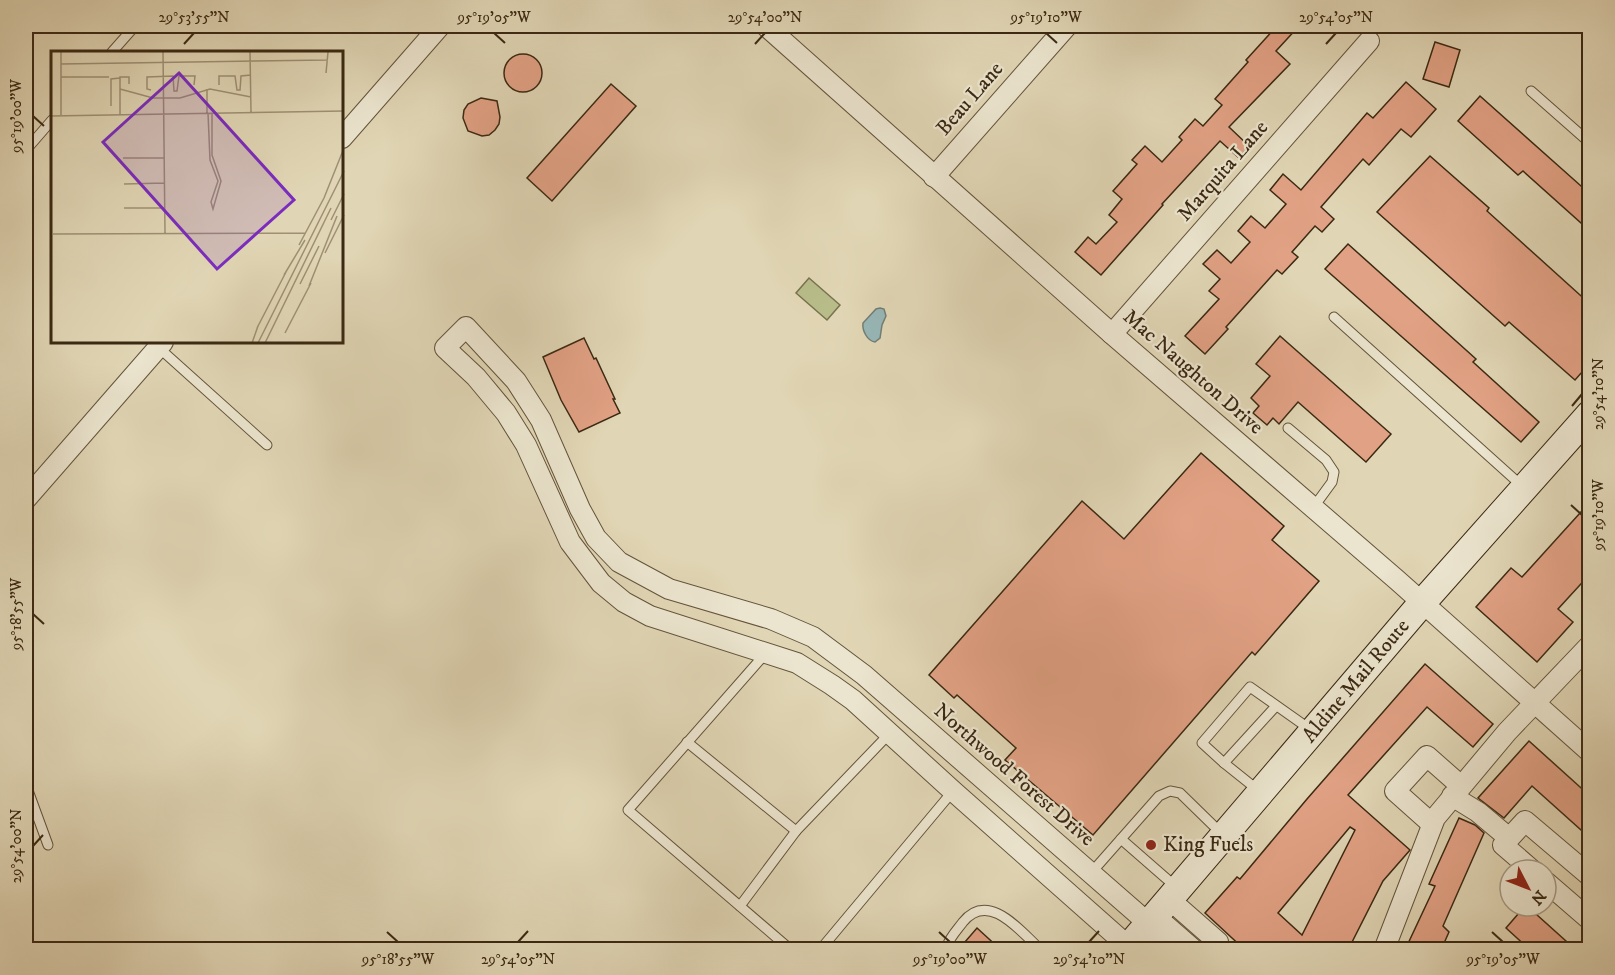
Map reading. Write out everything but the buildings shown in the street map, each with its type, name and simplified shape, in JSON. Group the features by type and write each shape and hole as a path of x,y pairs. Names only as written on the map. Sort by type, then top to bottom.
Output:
{"main road":[{"name":"Aldine Mail Route","path":"1150,922 1422,603 1590,414"}],"street":[{"path":"344,136 440,26"},
{"name":"Mac Naughton Drive","path":"766,26 1112,334 1590,752"},
{"name":"Beau Lane","path":"934,177 1067,26"},
{"name":"Marquita Lane","path":"1112,334 1369,40"},
{"name":"Northwood Forest Drive","path":"466,327 516,381 541,420 580,510 596,538 619,562 669,590 771,619 813,637 849,663 1150,922 953,791 853,700 797,663 650,616 624,602 600,583 570,542 526,445 506,413 446,348 466,327"},
{"path":"26,499 160,345"},
{"path":"600,583 619,562"},
{"path":"1384,950 1435,818 1507,732 1590,645"},
{"path":"832,685 849,663"},
{"path":"1432,824 1395,791 1427,756 1456,791 1509,838"},
{"path":"1518,858 1503,845 1525,821 1590,876"},
{"path":"1558,892 1590,920"},
{"path":"1150,922 1166,950"},
{"path":"1150,922 1194,950"},
{"path":"1150,922 1218,942 1218,950"}],"lane":[{"path":"113,51 135,26"},
{"path":"1531,91 1590,143"},
{"path":"26,150 51,121"},
{"path":"1334,317 1525,488"},
{"path":"160,345 267,445"},
{"path":"1288,429 1326,460 1334,472 1332,482 1313,508"},
{"path":"766,652 628,810 791,950"},
{"path":"1260,793 1202,743 1250,687 1313,732"},
{"path":"1224,763 1276,706"},
{"path":"740,906 796,831 890,733"},
{"path":"687,742 796,831"},
{"path":"26,785 48,845"},
{"path":"820,950 953,791"},
{"path":"1091,873 1159,796 1170,791 1180,793 1224,836"},
{"path":"1121,839 1150,922"},
{"path":"949,950 947,946 949,939 966,918 983,911 1001,914 1041,950"}],"green space":[{"path":"809,278 840,305 827,320 796,293"}],"water":[{"path":"876,309 884,309 886,316 880,338 875,342 866,335 863,323"}],"place":[{"name":"King Fuels","path":"1151,845"}]}
